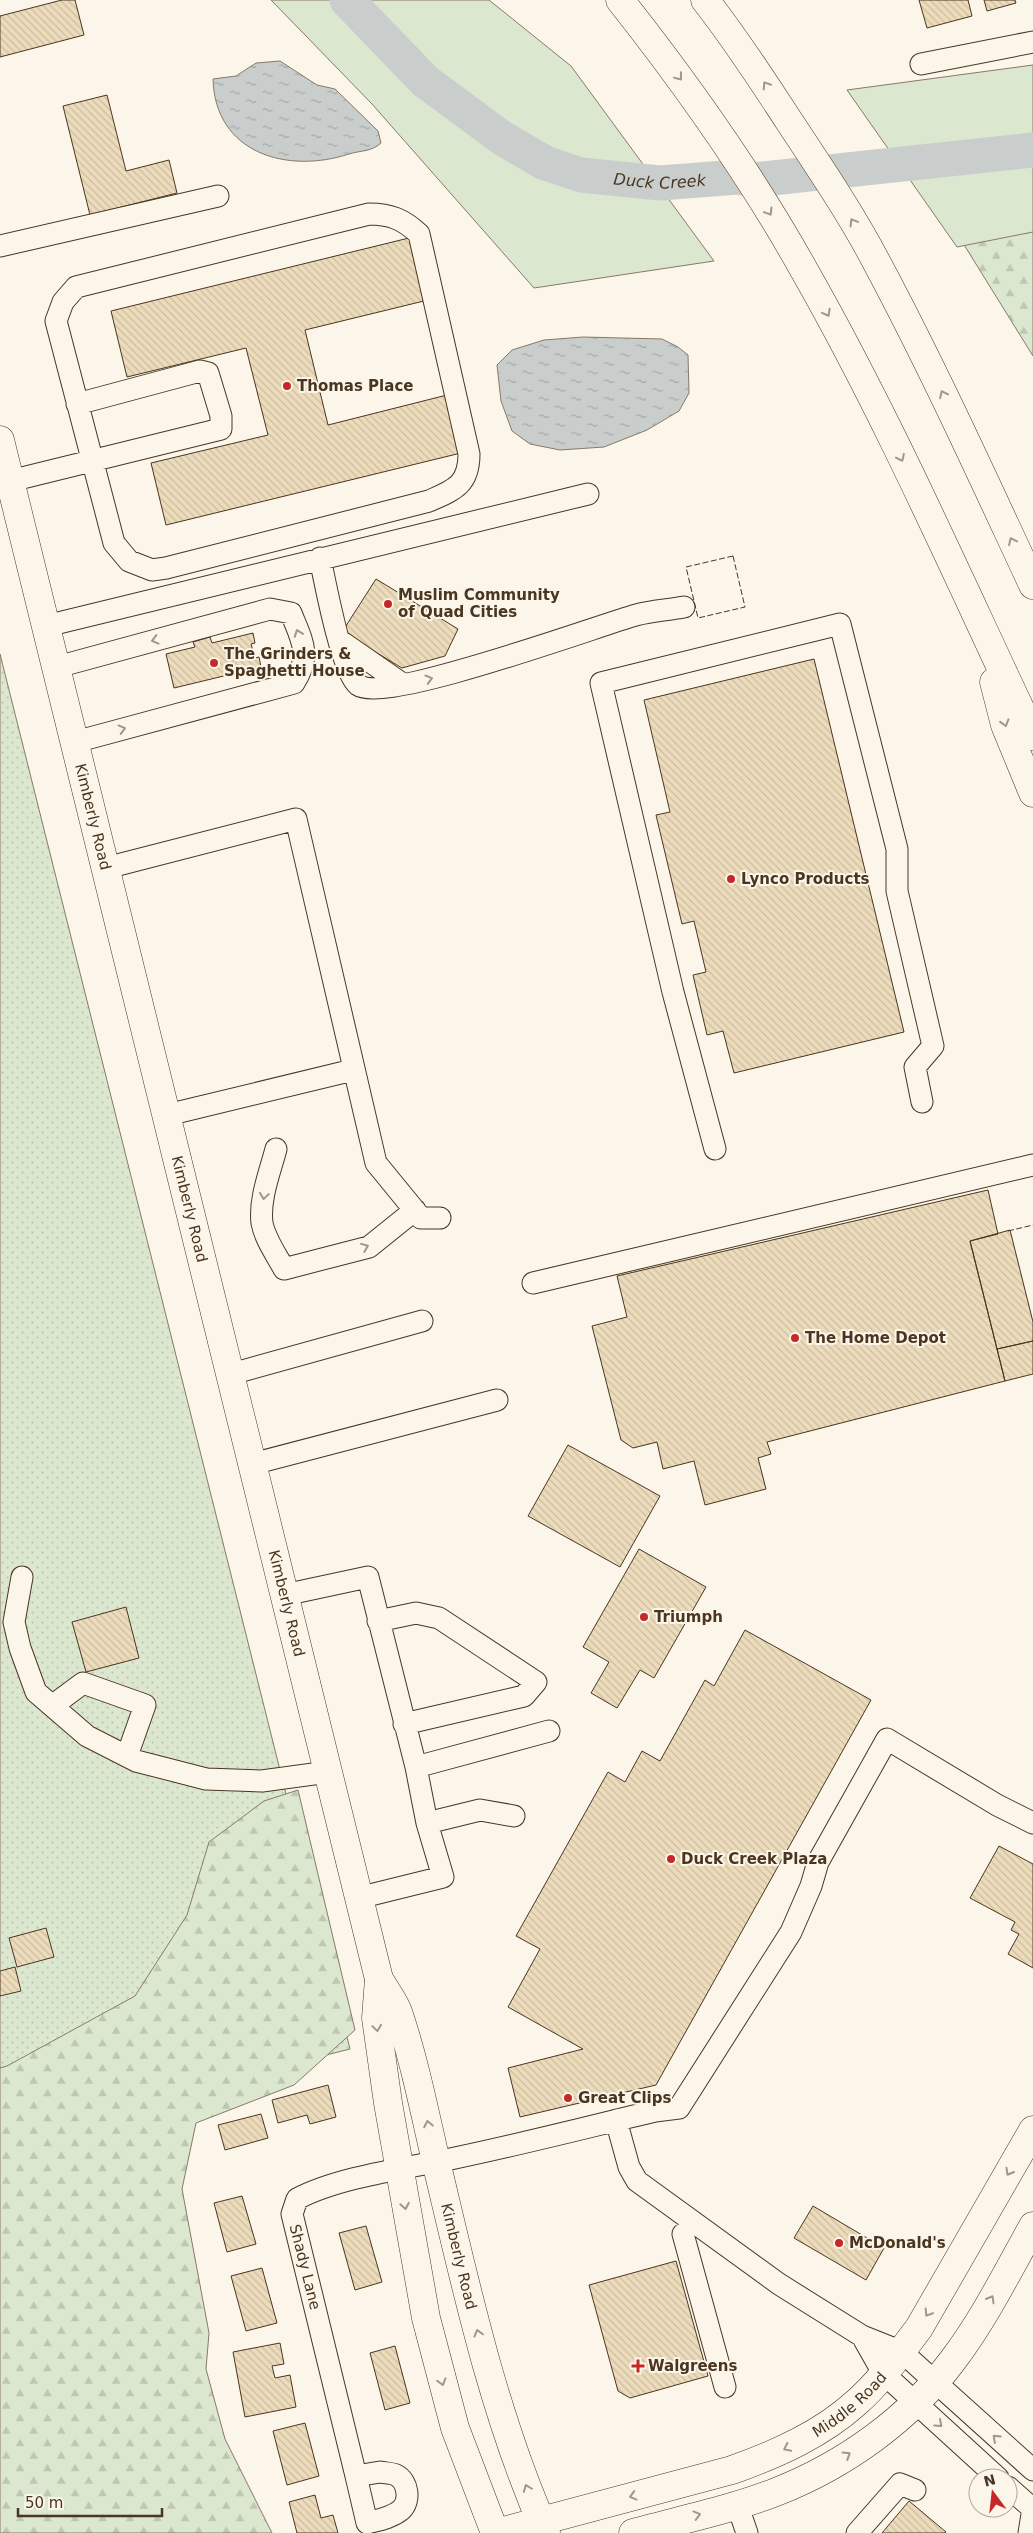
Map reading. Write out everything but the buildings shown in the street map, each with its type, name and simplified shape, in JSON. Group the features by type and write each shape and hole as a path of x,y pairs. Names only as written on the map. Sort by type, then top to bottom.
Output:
{"main road":[{"path":"620,0 650,38 728,148 804,270 870,392 1033,736"},
{"path":"705,0 729,30 837,195 878,264 942,391 1033,585"},
{"name":"Kimberly Road","path":"0,440 379,1980 397,2011 426,2113 436,2162 490,2376 516,2460 543,2527"},
{"path":"980,624 1005,724 1033,793"},
{"name":"Kimberly Road","path":"379,1980 376,2018 414,2258 441,2378 455,2428 496,2533"},
{"name":"Middle Road","path":"496,2533 543,2527 766,2458 826,2426 858,2402 902,2352 940,2294 1033,2130"},
{"path":"633,2533 775,2492 845,2457 874,2438 916,2402 954,2360 981,2318 1033,2226"}],"street":[{"path":"921,64 1033,42"},
{"path":"0,246 218,196"},
{"path":"369,214 387,214 406,222 419,234 469,454 469,470 461,483 428,502 152,570 129,561 114,543 91,463 56,321 63,302 76,287 369,214"},
{"path":"10,481 91,463 221,429 221,416 208,373 200,371 77,404"},
{"path":"46,626 588,494"},
{"path":"320,558 346,667 357,684 368,689 400,683 422,682 638,615 684,607"},
{"path":"56,667 270,609 291,613 304,649 304,668 294,683 75,742"},
{"path":"715,1149 673,992 601,683 840,624 897,849 897,891 933,1046 915,1067 922,1102"},
{"path":"106,868 296,819 376,1163 420,1218 440,1218"},
{"path":"167,1116 353,1070"},
{"path":"276,1149 264,1194 262,1222 268,1240 284,1269 369,1247 414,1210"},
{"path":"533,1284 1033,1165"},
{"path":"231,1374 422,1321"},
{"path":"252,1464 497,1400"},
{"path":"22,1577 14,1622 18,1640 36,1692 87,1736 136,1761 206,1780 262,1781 328,1772"},
{"path":"284,1595 368,1577 416,1767 426,1823 442,1877 358,1898"},
{"path":"378,1621 416,1613 439,1618 536,1682 524,1696 404,1724"},
{"path":"52,1706 83,1683 145,1705 127,1756"},
{"path":"416,1767 549,1731"},
{"name":"Shady Lane","path":"356,2476 292,2214 297,2199 314,2190 399,2169 616,2120 679,2108 791,1932 811,1886 818,1862 833,1832 887,1739 1033,1823"},
{"path":"426,1823 480,1810 514,1816"},
{"path":"616,2120 629,2167 637,2181 779,2284 862,2336 902,2352 1033,2470"},
{"path":"683,2234 725,2387"},
{"path":"862,2336 883,2373 987,2468"},
{"path":"857,2533 900,2484 915,2490"},
{"path":"1018,2496 1033,2509 1029,2533"},
{"path":"737,2504 747,2533"}],"green space":[{"path":"271,0 489,0 571,66 714,261 534,288 372,104"},
{"path":"1033,65 1033,232 957,247 847,90"},
{"path":"927,185 1033,186 1033,356"},
{"path":"0,654 350,2049 131,2104 0,2533"},
{"path":"298,1790 355,2030 294,2085 196,2123 182,2189 209,2333 206,2369 225,2439 272,2533 0,2533 0,2068 7,2066 135,1996 187,1915 209,1842 264,1801"}],"water":[{"path":"280,61 317,85 335,89 378,131 381,143 374,148 326,160 302,161 280,159 259,152 241,141 227,125 217,105 213,79 236,76 256,63"},
{"path":"583,337 662,339 678,347 688,355 689,393 679,411 647,430 604,447 560,450 530,444 512,431 501,401 497,365 512,350 544,340"}],"waterway":[{"name":"Duck Creek","path":"347,0 425,81 502,138 545,163 581,175 660,183 738,177 753,180 1033,150"}],"fence":[{"path":"733,556 745,607 698,618 686,567 733,556"},
{"path":"1008,1231 1033,1225"}],"place":[{"name":"Thomas Place","path":"287,386"},
{"name":"Muslim Community of Quad Cities","path":"388,604"},
{"name":"The Grinders & Spaghetti House","path":"214,663"},
{"name":"Lynco Products","path":"731,879"},
{"name":"The Home Depot","path":"795,1338"},
{"name":"Triumph","path":"644,1617"},
{"name":"Duck Creek Plaza","path":"671,1859"},
{"name":"Great Clips","path":"568,2098"},
{"name":"McDonald's","path":"839,2243"},
{"name":"Walgreens","path":"638,2366"}]}
